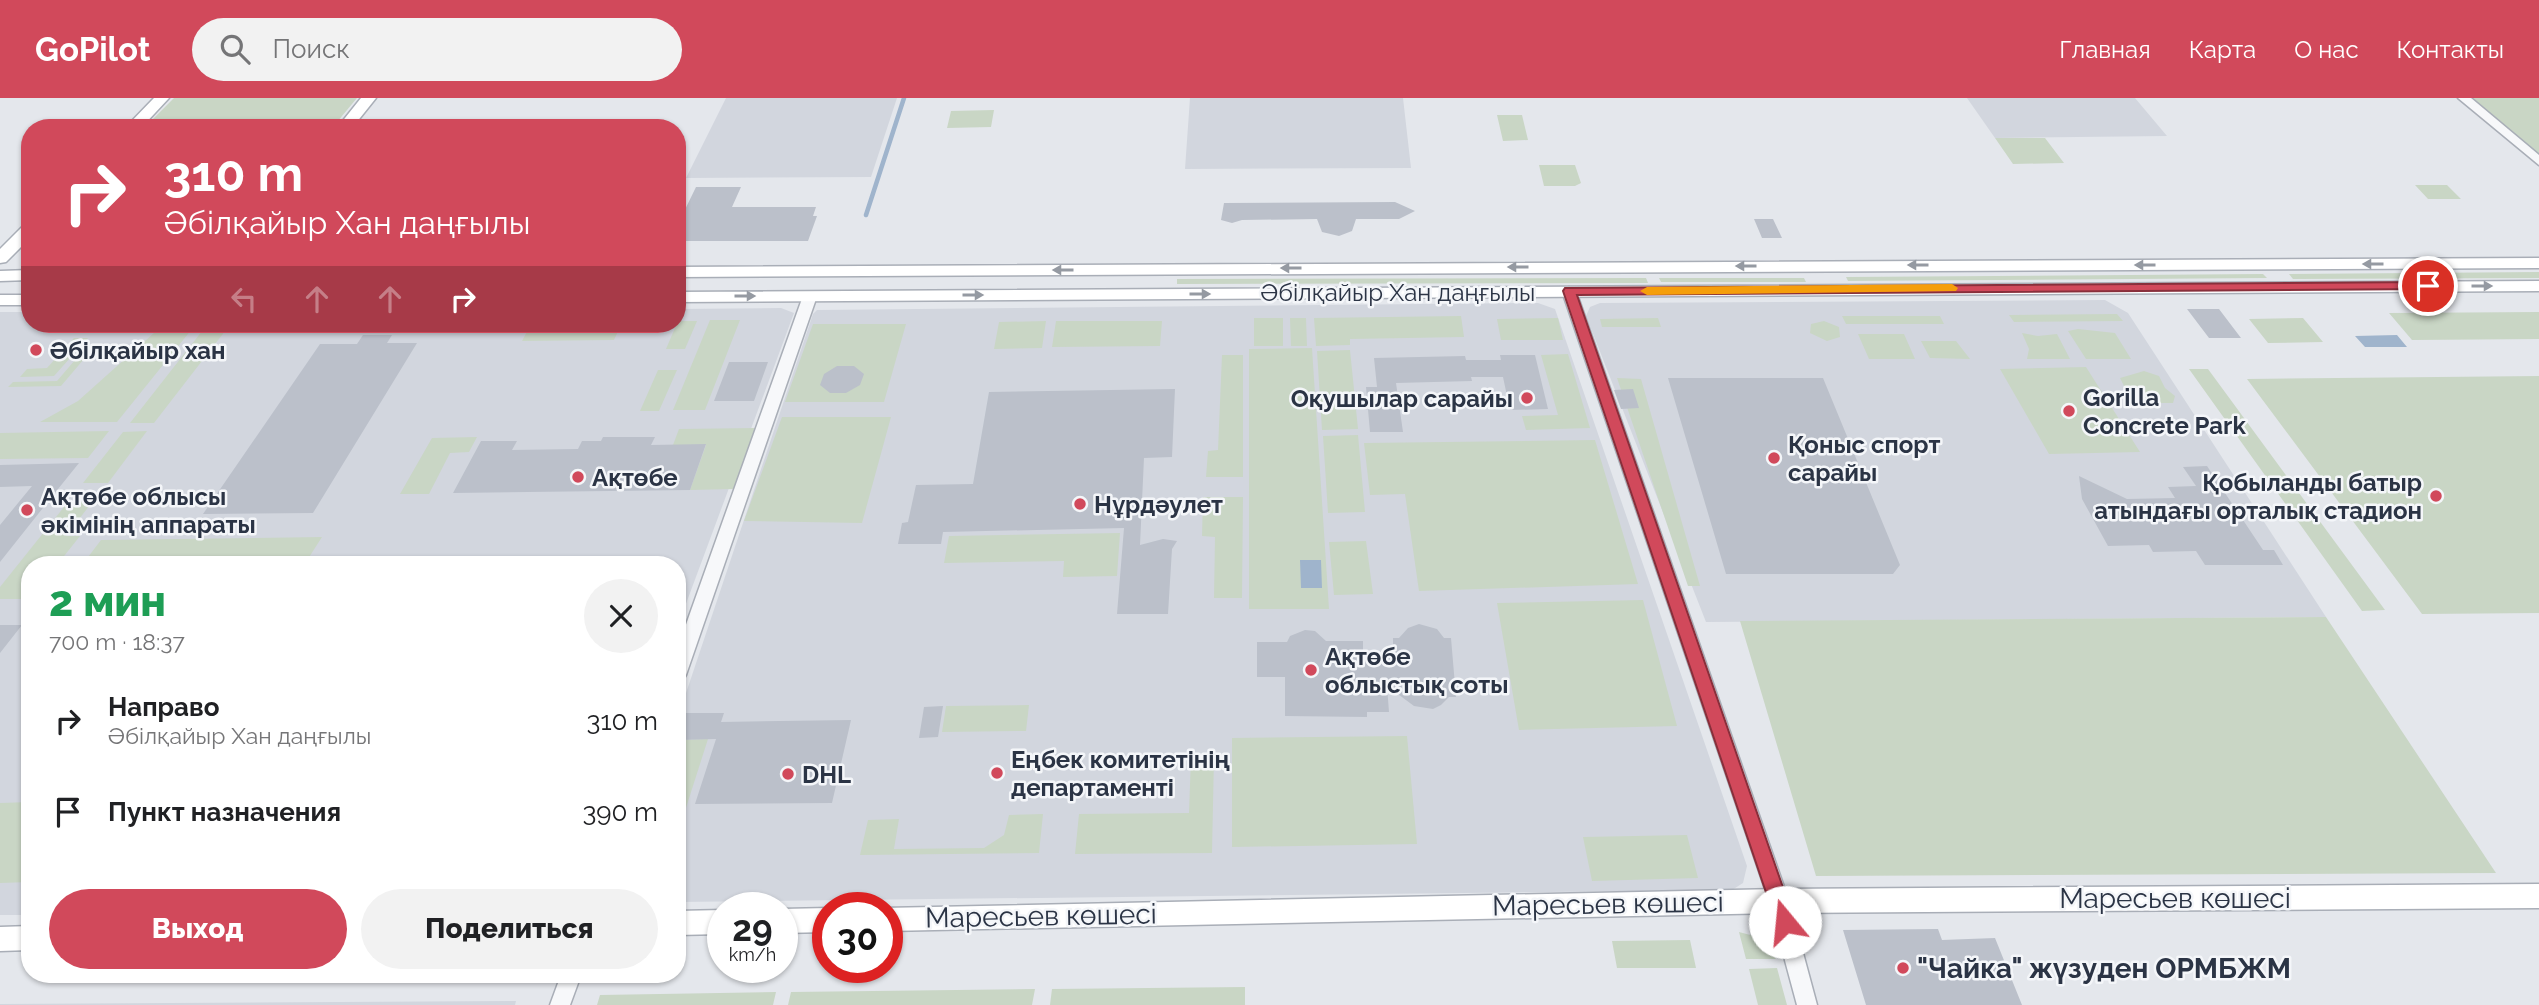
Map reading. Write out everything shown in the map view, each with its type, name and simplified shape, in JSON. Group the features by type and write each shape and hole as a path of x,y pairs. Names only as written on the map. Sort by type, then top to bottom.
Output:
{"main road":[{"path":"141,119 162,98"},
{"path":"352,119 369,98"},
{"path":"0,258 21,238"},
{"name":"Әбілқайыр Хан даңғылы","path":"686,272 2539,263"},
{"path":"1814,265 1825,289"},
{"path":"1150,294 1152,270"},
{"path":"0,276 21,275"},
{"name":"Әбілқайыр Хан даңғылы","path":"686,297 2539,286"},
{"path":"0,300 21,300"},
{"name":"Маресьев көшесі","path":"903,919 1779,901 2539,896"},
{"path":"686,923 707,922"},
{"path":"0,939 21,938"}],"street":[{"path":"2464,98 2539,161"},
{"path":"1569,291 1779,901 1807,1005"},
{"path":"686,649 810,296"},
{"path":"560,1005 568,983"}],"shaded area":[{"path":"726,98 897,98 871,177 686,178"},
{"path":"1190,98 1403,98 1411,168 1185,169"},
{"path":"1967,98 2135,98 2167,136 1995,138"},
{"path":"2105,300 2128,313 2326,617 1706,622 1586,316 1590,307 1600,303"},
{"path":"1538,303 1555,309 1747,866 1743,883 1732,890 903,899 903,892 812,892 812,900 798,901 798,892 707,892 707,902 686,902 686,693 813,314 817,310"},
{"path":"781,308 794,313 686,604 686,556 21,556 21,915 0,915 0,312 21,312 21,333 686,333 686,309"},
{"path":"516,1001 515,1005 0,1005 0,1004"}],"green space":[{"path":"174,98 357,98 340,119 153,119"},
{"path":"2470,98 2539,98 2539,156"},
{"path":"994,110 991,127 947,128 951,111"},
{"path":"1497,115 1522,115 1528,140 1503,141"},
{"path":"1995,138 2045,138 2064,163 2013,164"},
{"path":"1539,165 1575,165 1581,183 1575,186 1544,186"},
{"path":"2415,185 2447,185 2461,199 2428,199"},
{"path":"2539,272 2539,278 2293,279 2289,274"},
{"path":"2263,274 2267,278 1848,281 1846,277"},
{"path":"1646,278 1648,283 1177,284 1177,279"},
{"path":"1659,278 1804,278 1806,282 1661,282"},
{"path":"2539,312 2539,339 2412,340 2389,313"},
{"path":"2117,314 2123,321 2014,322 2009,315"},
{"path":"1461,316 1464,337 1350,339 1350,345 1316,346 1314,318"},
{"path":"1842,316 1940,316 1944,324 1846,324"},
{"path":"1254,318 1283,318 1283,346 1254,346"},
{"path":"1290,318 1306,318 1307,346 1291,346"},
{"path":"1558,318 1563,340 1501,340 1497,319"},
{"path":"1658,318 1661,327 1602,327 1600,319"},
{"path":"2303,318 2323,342 2268,343 2249,319"},
{"path":"710,320 740,320 705,410 673,410"},
{"path":"686,321 697,321 685,349 666,349 673,333 686,333"},
{"path":"1046,321 1042,348 994,349 999,322"},
{"path":"1056,321 1162,321 1160,346 1052,347"},
{"path":"1824,321 1839,327 1840,337 1827,341 1810,333 1811,324"},
{"path":"813,324 906,324 884,402 785,402"},
{"path":"2078,329 2115,333 2131,359 2086,359 2068,331"},
{"path":"154,333 189,333 117,422 40,422 78,401"},
{"path":"201,333 224,333 154,423 130,423"},
{"path":"526,333 617,333 614,340 522,341"},
{"path":"2022,333 2038,336 2057,334 2070,359 2027,359 2029,349"},
{"path":"1858,334 1904,334 1915,359 1869,359"},
{"path":"74,338 88,338 54,376 20,377 27,369 47,368"},
{"path":"1921,341 1956,341 1970,359 1930,358"},
{"path":"87,346 95,346 61,386 8,387 13,382 57,381"},
{"path":"1312,348 1329,609 1249,609 1249,349"},
{"path":"1350,350 1358,429 1322,430 1317,351"},
{"path":"1568,354 1590,428 1526,430 1522,416 1558,415 1541,355"},
{"path":"1222,355 1243,355 1243,477 1206,477 1208,451 1218,450"},
{"name":"Gorilla Concrete Park","path":"2086,367 2140,452 2049,454 2000,369"},
{"path":"2189,369 2208,369 2385,610 2362,611"},
{"path":"658,370 677,370 659,411 640,411"},
{"path":"2144,371 2159,376 2165,388 2175,396 2173,403 2147,403 2129,396 2120,378"},
{"name":"Қобыланды батыр атындағы орталық стадион","path":"2539,376 2539,613 2422,614 2247,379"},
{"path":"1617,378 1641,379 1700,586 1688,586"},
{"path":"782,417 891,417 862,523 744,521"},
{"path":"755,428 734,489 690,490 706,445 673,445 679,429"},
{"path":"109,431 88,458 0,459 0,433"},
{"path":"147,431 108,483 83,483 123,432"},
{"path":"1358,435 1365,512 1328,513 1323,436"},
{"path":"477,437 469,452 450,453 429,494 400,494 432,438"},
{"path":"1595,440 1638,584 1419,591 1405,494 1370,495 1364,443"},
{"path":"1203,497 1243,497 1242,598 1214,598 1215,537 1202,536"},
{"path":"93,501 66,536 80,536 64,556 25,556 68,502"},
{"path":"1120,533 1117,576 1063,577 1064,561 944,563 949,536"},
{"path":"322,537 310,556 89,556 101,540"},
{"path":"1366,541 1373,594 1334,595 1329,542"},
{"path":"21,561 21,599 0,599 0,587"},
{"path":"1643,600 1677,726 1519,730 1497,603"},
{"path":"2326,617 2496,873 1816,876 1740,621"},
{"path":"1029,705 1026,731 942,732 946,706"},
{"path":"1407,736 1417,844 1232,847 1232,738"},
{"path":"708,739 686,808 686,740"},
{"path":"1191,757 1214,757 1212,853 1075,854 1079,814 1189,813"},
{"path":"21,802 21,882 0,883 0,803"},
{"path":"1043,814 1039,853 860,855 868,820 899,819 894,849 984,848 1004,835 1009,815"},
{"path":"1687,835 1698,878 1592,881 1583,837"},
{"path":"1739,932 1758,937 1776,959 1746,959"},
{"path":"1690,940 1696,968 1617,968 1612,941"},
{"path":"1777,968 1787,1005 1758,1005 1749,969"},
{"path":"1245,987 1245,1005 1050,1005 1052,989"},
{"path":"1035,989 1032,1005 788,1005 791,992"},
{"path":"776,992 773,1005 597,1005 600,995"}],"water":[{"path":"2397,335 2407,347 2365,347 2355,336"},
{"path":"1300,560 1321,560 1322,588 1301,588"}],"building":[{"path":"696,187 741,187 732,207 816,207 813,216 817,216 808,241 686,241 686,208"},
{"path":"1395,202 1415,211 1399,219 1356,219 1352,231 1339,236 1322,232 1317,219 1242,220 1232,223 1221,220 1224,203"},
{"path":"1754,219 1773,219 1782,238 1762,238"},
{"path":"2187,309 2219,309 2241,338 2209,338"},
{"path":"363,335 392,335 387,343 417,343 313,513 203,514 320,344 357,344"},
{"name":"Оқушылар сарайы","path":"1500,355 1535,355 1548,409 1510,410 1503,377 1471,377 1472,381 1396,383 1403,432 1370,432 1366,387 1377,387 1374,358 1465,356 1466,360 1501,360"},
{"path":"729,362 768,362 754,401 714,401"},
{"path":"837,366 854,366 864,374 860,385 846,393 830,393 820,385 824,374"},
{"name":"Қоныс спорт сарайы","path":"1668,378 1823,378 1900,565 1893,574 1726,574"},
{"name":"Нұрдәулет","path":"1175,389 1172,457 1144,458 1140,545 1163,539 1177,541 1172,549 1168,614 1117,614 1124,528 943,532 941,544 898,544 902,523 908,522 916,485 973,484 989,392"},
{"path":"1633,389 1639,408 1621,409 1614,390"},
{"name":"Ақтөбе","path":"603,437 655,437 651,445 706,444 690,490 453,493 481,441 517,441 512,450 578,449 582,441 601,441"},
{"name":"Ақтөбе облысы әкімінің аппараты","path":"79,463 0,562 0,525 32,486 0,487 0,465"},
{"path":"2207,466 2263,550 2274,550 2283,565 2205,565 2196,551 2153,552 2149,545 2108,546 2082,499 2079,476 2127,499 2175,498 2168,487 2196,486 2183,467"},
{"name":"Ақтөбе облыстық соты","path":"1419,624 1437,629 1444,638 1451,638 1456,697 1449,697 1433,709 1414,706 1387,686 1389,712 1367,712 1367,717 1285,716 1285,677 1257,677 1257,642 1287,642 1290,636 1305,630 1315,631 1326,641 1363,641 1363,653 1393,653 1393,638 1399,638 1408,628"},
{"path":"0,625 21,625 21,626 0,653"},
{"path":"943,706 938,737 919,738 924,707"},
{"path":"686,713 724,713 721,722 851,720 832,803 695,804 716,739 686,740"},
{"name":"\"Чайка\" жүзуден ОРМБЖМ","path":"1938,929 1942,940 1995,938 2022,1005 1866,1005 1843,930"}],"waterway":[{"path":"866,215 904,98"}],"slow traffic":[{"path":"1647,291 1952,288"}],"place":[{"name":"Әбілқайыр хан","path":"36,350"},
{"name":"Оқушылар сарайы","path":"1527,398"},
{"name":"Gorilla Concrete Park","path":"2069,411"},
{"name":"Қоныс спорт сарайы","path":"1774,458"},
{"name":"Ақтөбе","path":"578,477"},
{"name":"Қобыланды батыр атындағы орталық стадион","path":"2436,496"},
{"name":"Нұрдәулет","path":"1080,504"},
{"name":"Ақтөбе облысы әкімінің аппараты","path":"27,510"},
{"name":"Ақтөбе облыстық соты","path":"1311,670"},
{"name":"Еңбек комитетінің департаменті","path":"997,773"},
{"name":"DHL","path":"788,774"},
{"name":"\"Чайка\" жүзуден ОРМБЖМ","path":"1903,968"}],"route":[{"path":"1785,922 1569,291 2428,286"}]}
